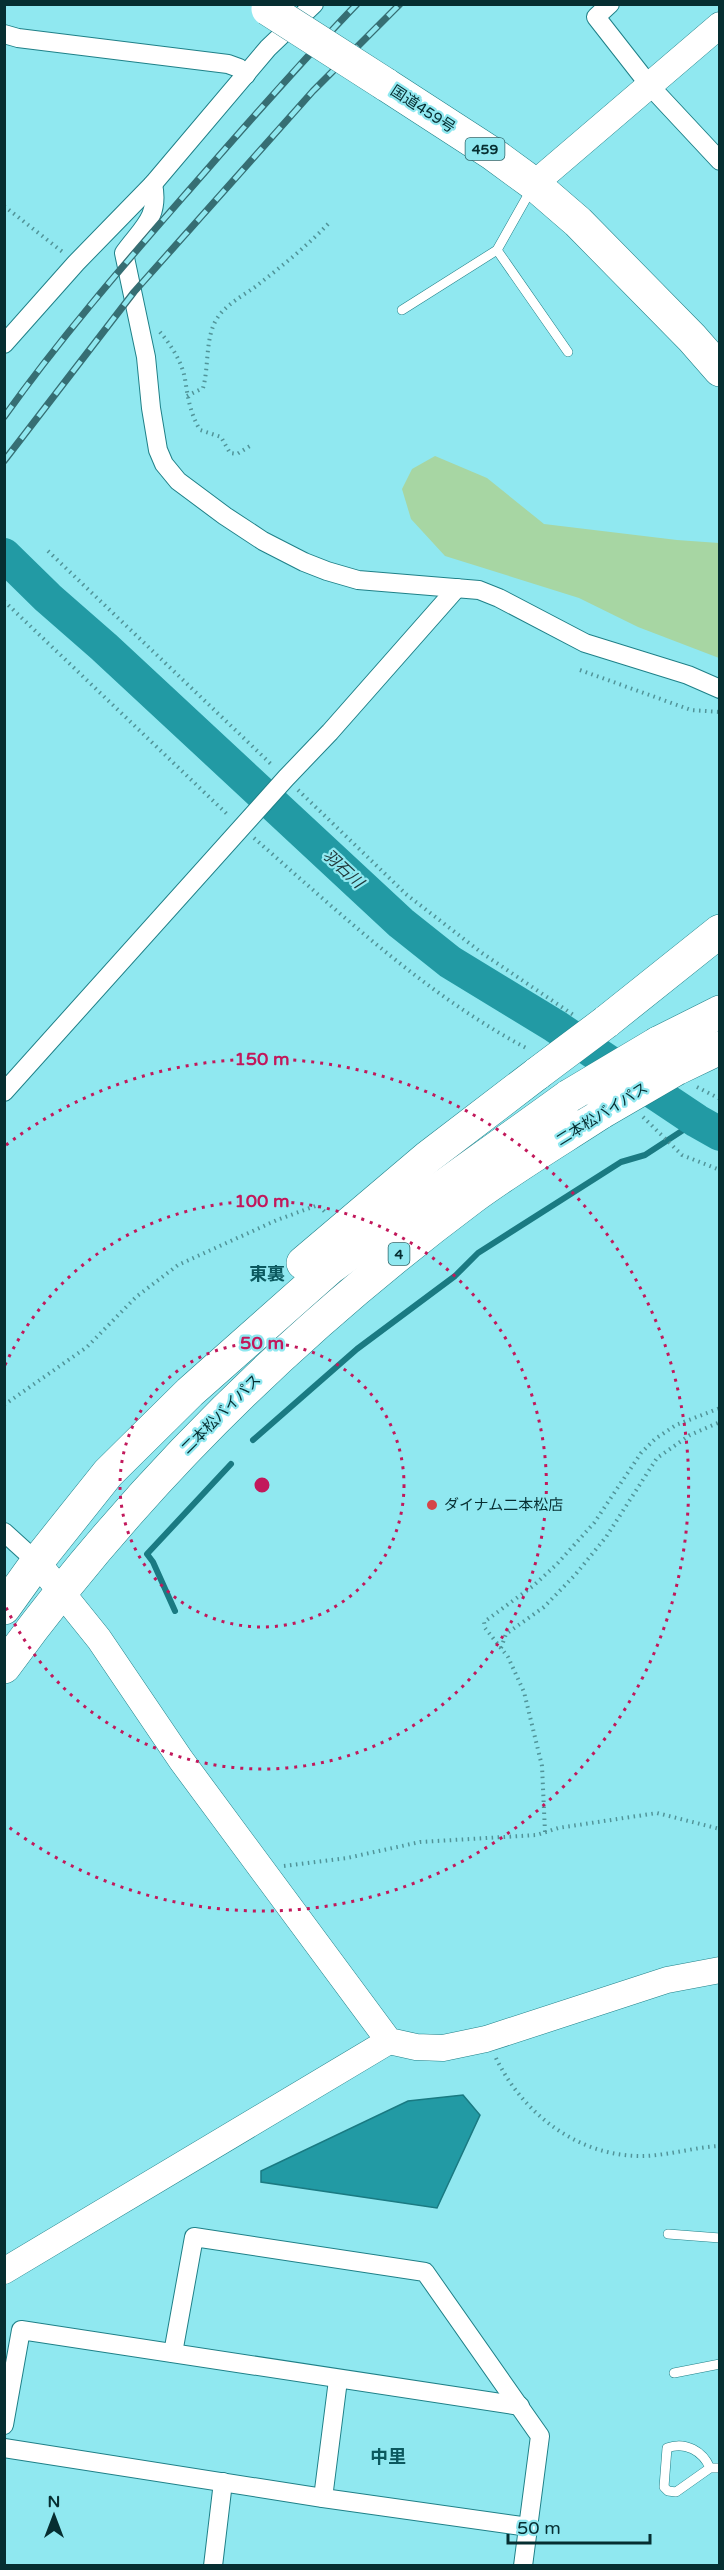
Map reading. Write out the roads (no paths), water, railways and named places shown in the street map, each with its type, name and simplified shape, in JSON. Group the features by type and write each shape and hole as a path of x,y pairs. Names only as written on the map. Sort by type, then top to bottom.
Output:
{"highway":[{"name":"国道459号","path":"265,7 534,184 578,222"},
{"name":"459","path":"578,222 720,370"},
{"name":"459","path":"578,222 596,232 620,252 720,354"},
{"path":"657,302 664,326 720,394"},
{"path":"108,1473 150,1420 304,1262 538,1064 593,1021 720,931"},
{"name":"二本松バイパス","path":"4,1608 37,1562 108,1473 190,1392 332,1267 569,1096 658,1042 720,1012"},
{"name":"二本松バイパス","path":"4,1667 100,1544 175,1461 290,1346 392,1259 475,1195 602,1112 683,1076 720,1047"}],"street":[{"path":"4,344 76,263 153,184 268,48 315,4"},
{"path":"610,4 596,17 650,86 718,156"},
{"path":"534,184 720,25"},
{"path":"4,34 18,38 228,64 239,68 246,75"},
{"path":"153,184 156,198 155,212 124,253 139,321 158,450 164,464 178,481 241,528 304,562 358,579 403,585 479,590 585,643 688,675 720,689"},
{"path":"4,1092 330,732 457,588"},
{"path":"4,1532 37,1562 63,1591 99,1639 181,1760 389,2041 416,2048 443,2048 486,2039 657,1982 720,1970"},
{"path":"4,2271 389,2041"},
{"path":"173,2354 194,2237 425,2272 540,2436 523,2565"},
{"path":"4,2425 21,2330 519,2406"},
{"path":"323,2498 338,2380"},
{"path":"4,2448 323,2498 529,2527"},
{"path":"213,2565 223,2482"}],"lane":[{"path":"402,310 497,250 534,184"},
{"path":"497,250 568,352"},
{"path":"668,2234 720,2238"},
{"path":"674,2373 720,2364"},
{"path":"686,2446 698,2451 715,2468 676,2492 668,2491 664,2487 667,2448 686,2446"}],"water":[{"path":"463,2095 480,2115 437,2208 261,2182 261,2171 408,2101"}],"waterway":[{"name":"羽石川","path":"4,555 401,923 450,962 555,1026 720,1134"},
{"path":"253,1440 357,1349 455,1276 478,1253 621,1162 645,1155 697,1121"},
{"path":"175,1611 153,1562 147,1554 231,1464"}],"railway":[{"path":"4,417 68,333 136,251 268,100 357,4"},
{"path":"4,461 134,292 313,91 400,4"}],"place":[{"name":"ダイナム二本松店","path":"432,1505"}],"district":[{"name":"東裏","path":"267,1274"},
{"name":"中里","path":"388,2457"}]}
